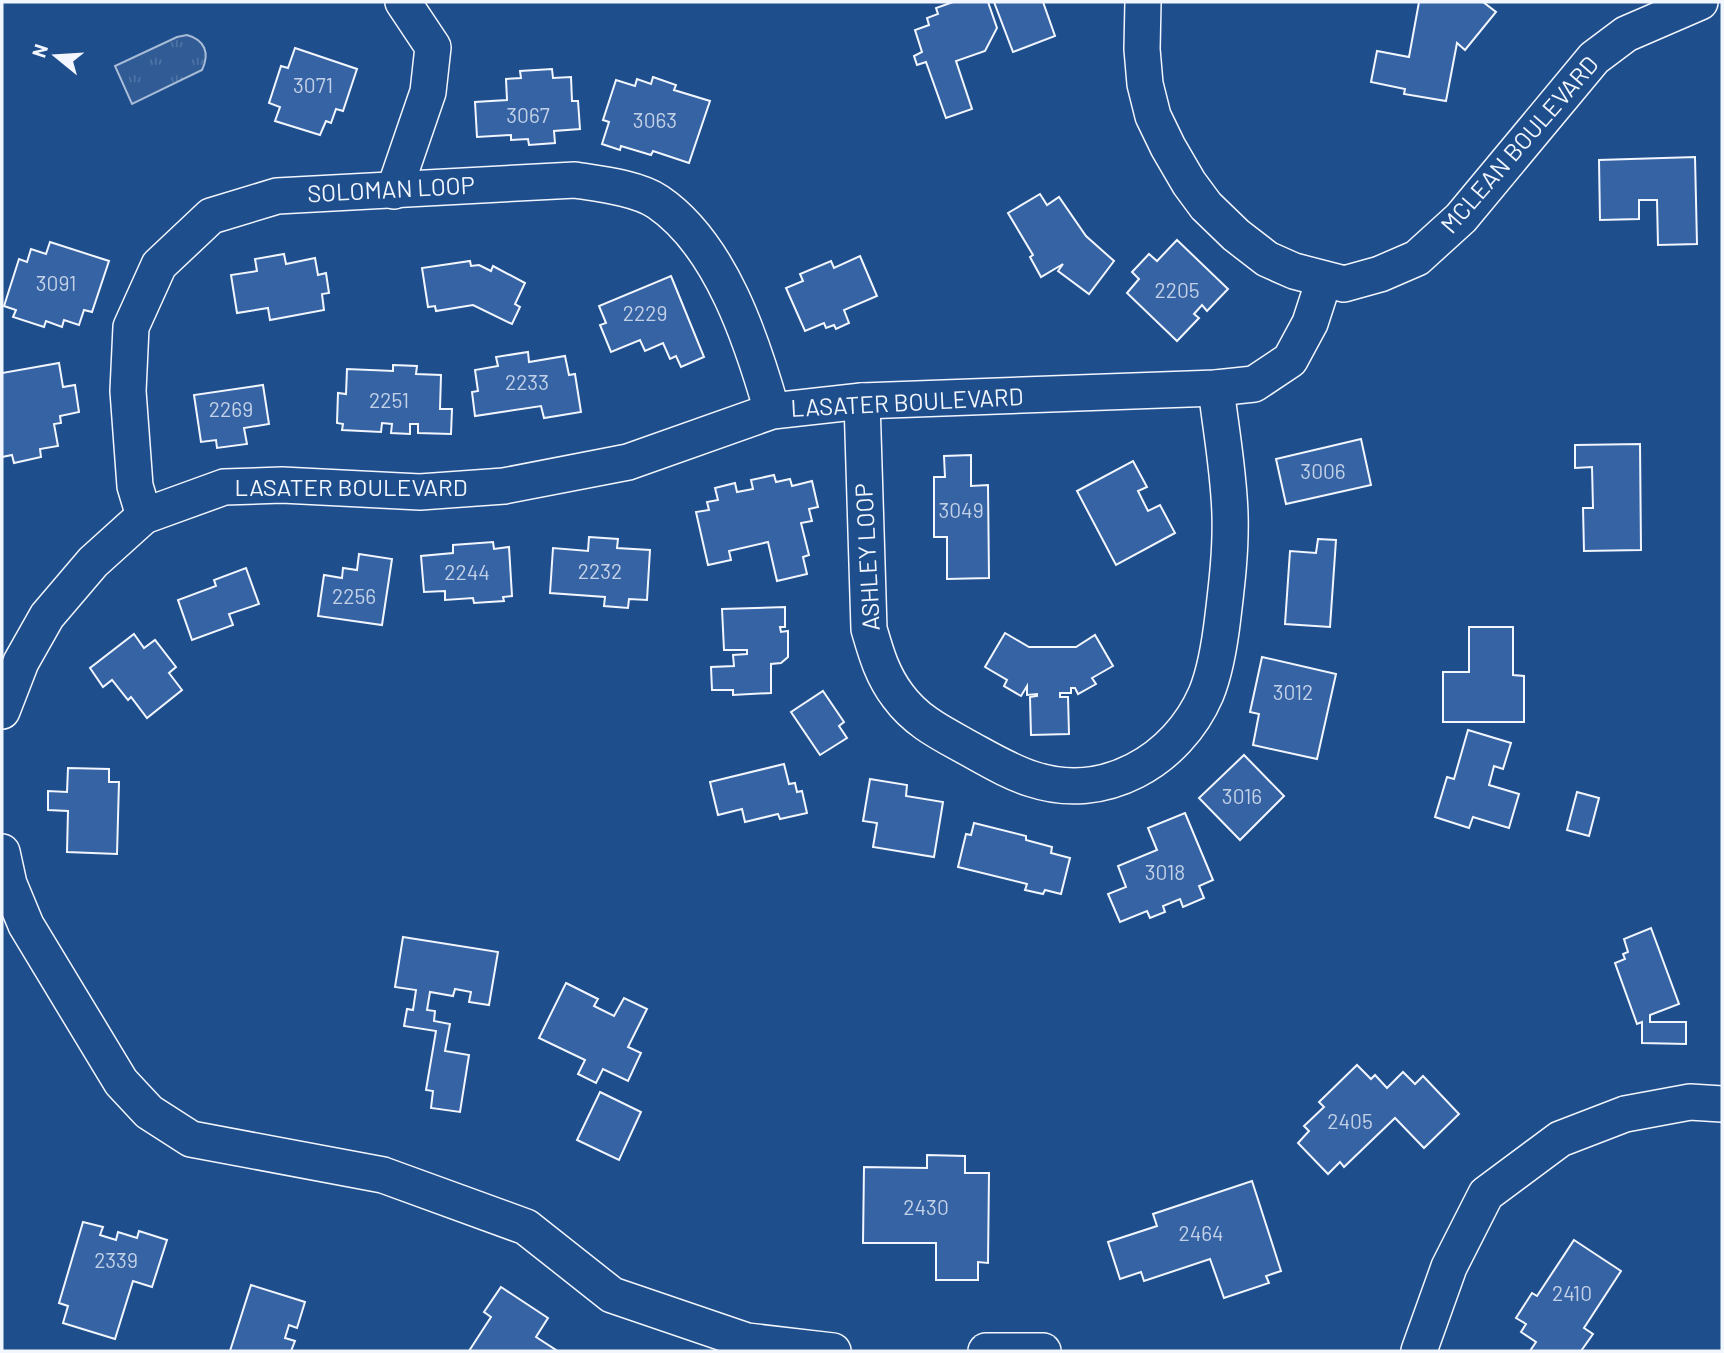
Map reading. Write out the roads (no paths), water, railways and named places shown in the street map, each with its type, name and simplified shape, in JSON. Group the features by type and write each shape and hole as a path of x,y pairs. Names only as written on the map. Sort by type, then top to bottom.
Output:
{"street":[{"path":"394,191 428,92 433,47 403,2"},
{"name":"MCLEAN BOULEVARD","path":"1143,2 1142,49 1145,84 1153,116 1189,183 1206,206 1236,235 1267,259 1294,271 1344,284 1358,282 1417,258 1461,218 1594,58 1626,34 1701,2 1722,24"},
{"name":"SOLOMAN LOOP","path":"144,516 135,486 128,391 131,327 159,265 211,216 277,196 575,180 614,186 656,201 682,222 708,252 728,290 762,376 772,411"},
{"name":"LASATER BOULEVARD","path":"2,711 20,662 47,615 93,562 144,516 224,487 282,485 420,492 503,486 628,462 772,411 862,401 1216,388 1254,384 1290,360 1310,323 1324,279"},
{"name":"ASHLEY LOOP","path":"862,401 869,629 879,665 898,697 924,723 1005,769 1035,780 1065,785 1098,785 1128,774 1162,755 1186,727 1206,694 1219,649 1228,573 1230,527 1216,388"},
{"path":"2,852 9,884 26,925 121,1082 149,1112 191,1139 383,1175 526,1227 612,1295 713,1341 747,1341 833,1351"},
{"path":"1419,1351 1449,1267 1486,1194 1560,1139 1625,1114 1690,1102 1722,1104"},
{"path":"986,1351 1043,1351"}]}
